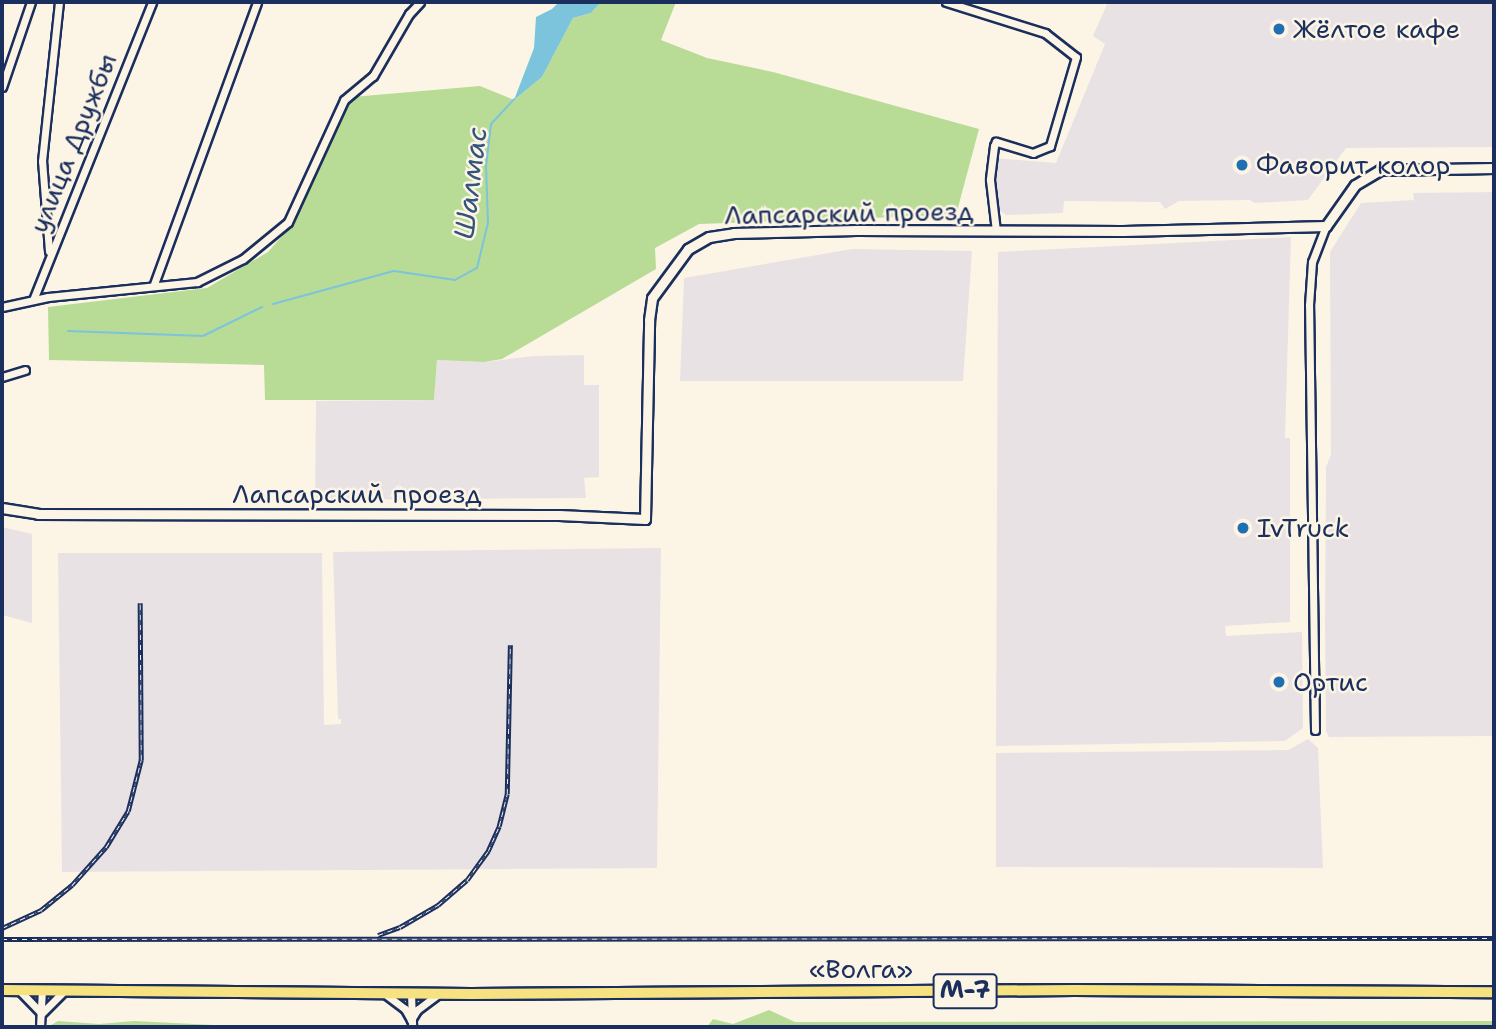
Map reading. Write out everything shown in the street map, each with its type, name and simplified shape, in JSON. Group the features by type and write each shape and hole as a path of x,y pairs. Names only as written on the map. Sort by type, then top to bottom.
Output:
{"highway":[{"name":"«Волга»","path":"2,990 438,994 1075,990 1494,992"}],"street":[{"path":"2,87 31,2"},
{"path":"49,256 41,161 59,2"},
{"name":"улица Дружбы","path":"33,300 152,2"},
{"path":"154,284 257,2"},
{"path":"2,306 154,284 197,282 243,259 288,222 344,100 373,76 409,14 420,2"},
{"path":"946,2 1009,19 1045,33 1076,57 1050,146 1032,153 996,142 994,146 990,180 996,231"},
{"path":"972,11 975,2"},
{"path":"1315,730 1309,305 1312,262 1326,226 1355,186 1380,170 1494,168"},
{"name":"Лапсарский проезд","path":"2,509 38,514 559,515 645,519 650,309 658,286 688,249 709,237 734,233 1326,226"},
{"path":"2,377 25,370"},
{"path":"19,991 41,1013"},
{"path":"40,1027 42,991"},
{"path":"41,1013 65,991"},
{"path":"385,993 405,1009 412,1023"},
{"path":"411,993 412,1023"},
{"path":"412,1023 417,1010 438,994"}],"shaded area":[{"path":"1108,2 1494,2 1494,147 1346,148 1308,200 1255,203 1250,200 1179,201 1165,209 1160,202 1064,201 1063,213 1006,215 997,209 997,202 993,202 994,158 1056,163 1105,44 1093,36"},
{"path":"1494,192 1494,736 1329,737 1326,731 1325,625 1326,467 1331,455 1330,252 1361,203 1414,200 1413,193"},
{"path":"1291,237 1285,438 1290,438 1290,622 1225,626 1226,636 1302,632 1303,728 1285,741 996,746 998,252"},
{"path":"852,249 972,251 963,381 680,381 684,278"},
{"path":"584,355 584,385 599,385 599,477 584,478 586,498 315,500 316,401 434,400 437,360 484,362 534,356"},
{"path":"2,527 32,534 32,623 2,615"},
{"path":"661,548 657,868 62,872 58,553 322,553 324,725 341,724 341,719 338,719 333,552"},
{"path":"1308,739 1318,748 1323,868 996,867 996,753 1288,750"}],"green space":[{"path":"601,2 676,2 661,40 707,58 773,72 979,129 956,215 699,224 655,248 656,269 502,359 484,362 437,360 434,400 265,400 264,365 49,360 48,307 207,288 268,252 290,227 352,97 480,86 514,100 542,77 573,18 591,13"},
{"path":"769,1010 795,1022 1494,1021 1494,1027 707,1027 713,1019 733,1024"},
{"path":"58,1021 99,1024 134,1021 254,1027 48,1027"}],"water":[{"path":"559,2 601,2 591,13 573,18 542,77 514,100 534,48 536,17"}],"waterway":[{"name":"Шалмас","path":"273,304 394,271 455,280 477,268 488,223 486,166 491,124 514,99"},
{"name":"Шалмас","path":"68,331 203,336 262,307"}],"railway":[{"path":"2,928 41,910 72,885 106,847 128,811 141,760 140,603"},
{"path":"378,935 400,927 438,905 467,880 488,851 499,826 507,794 510,645"},
{"path":"2,939 1494,938"}],"place":[{"name":"Жёлтое кафе","path":"1279,29"},
{"name":"Фаворит колор","path":"1242,165"},
{"name":"IvTruck","path":"1243,528"},
{"name":"Ортис","path":"1279,682"}]}
